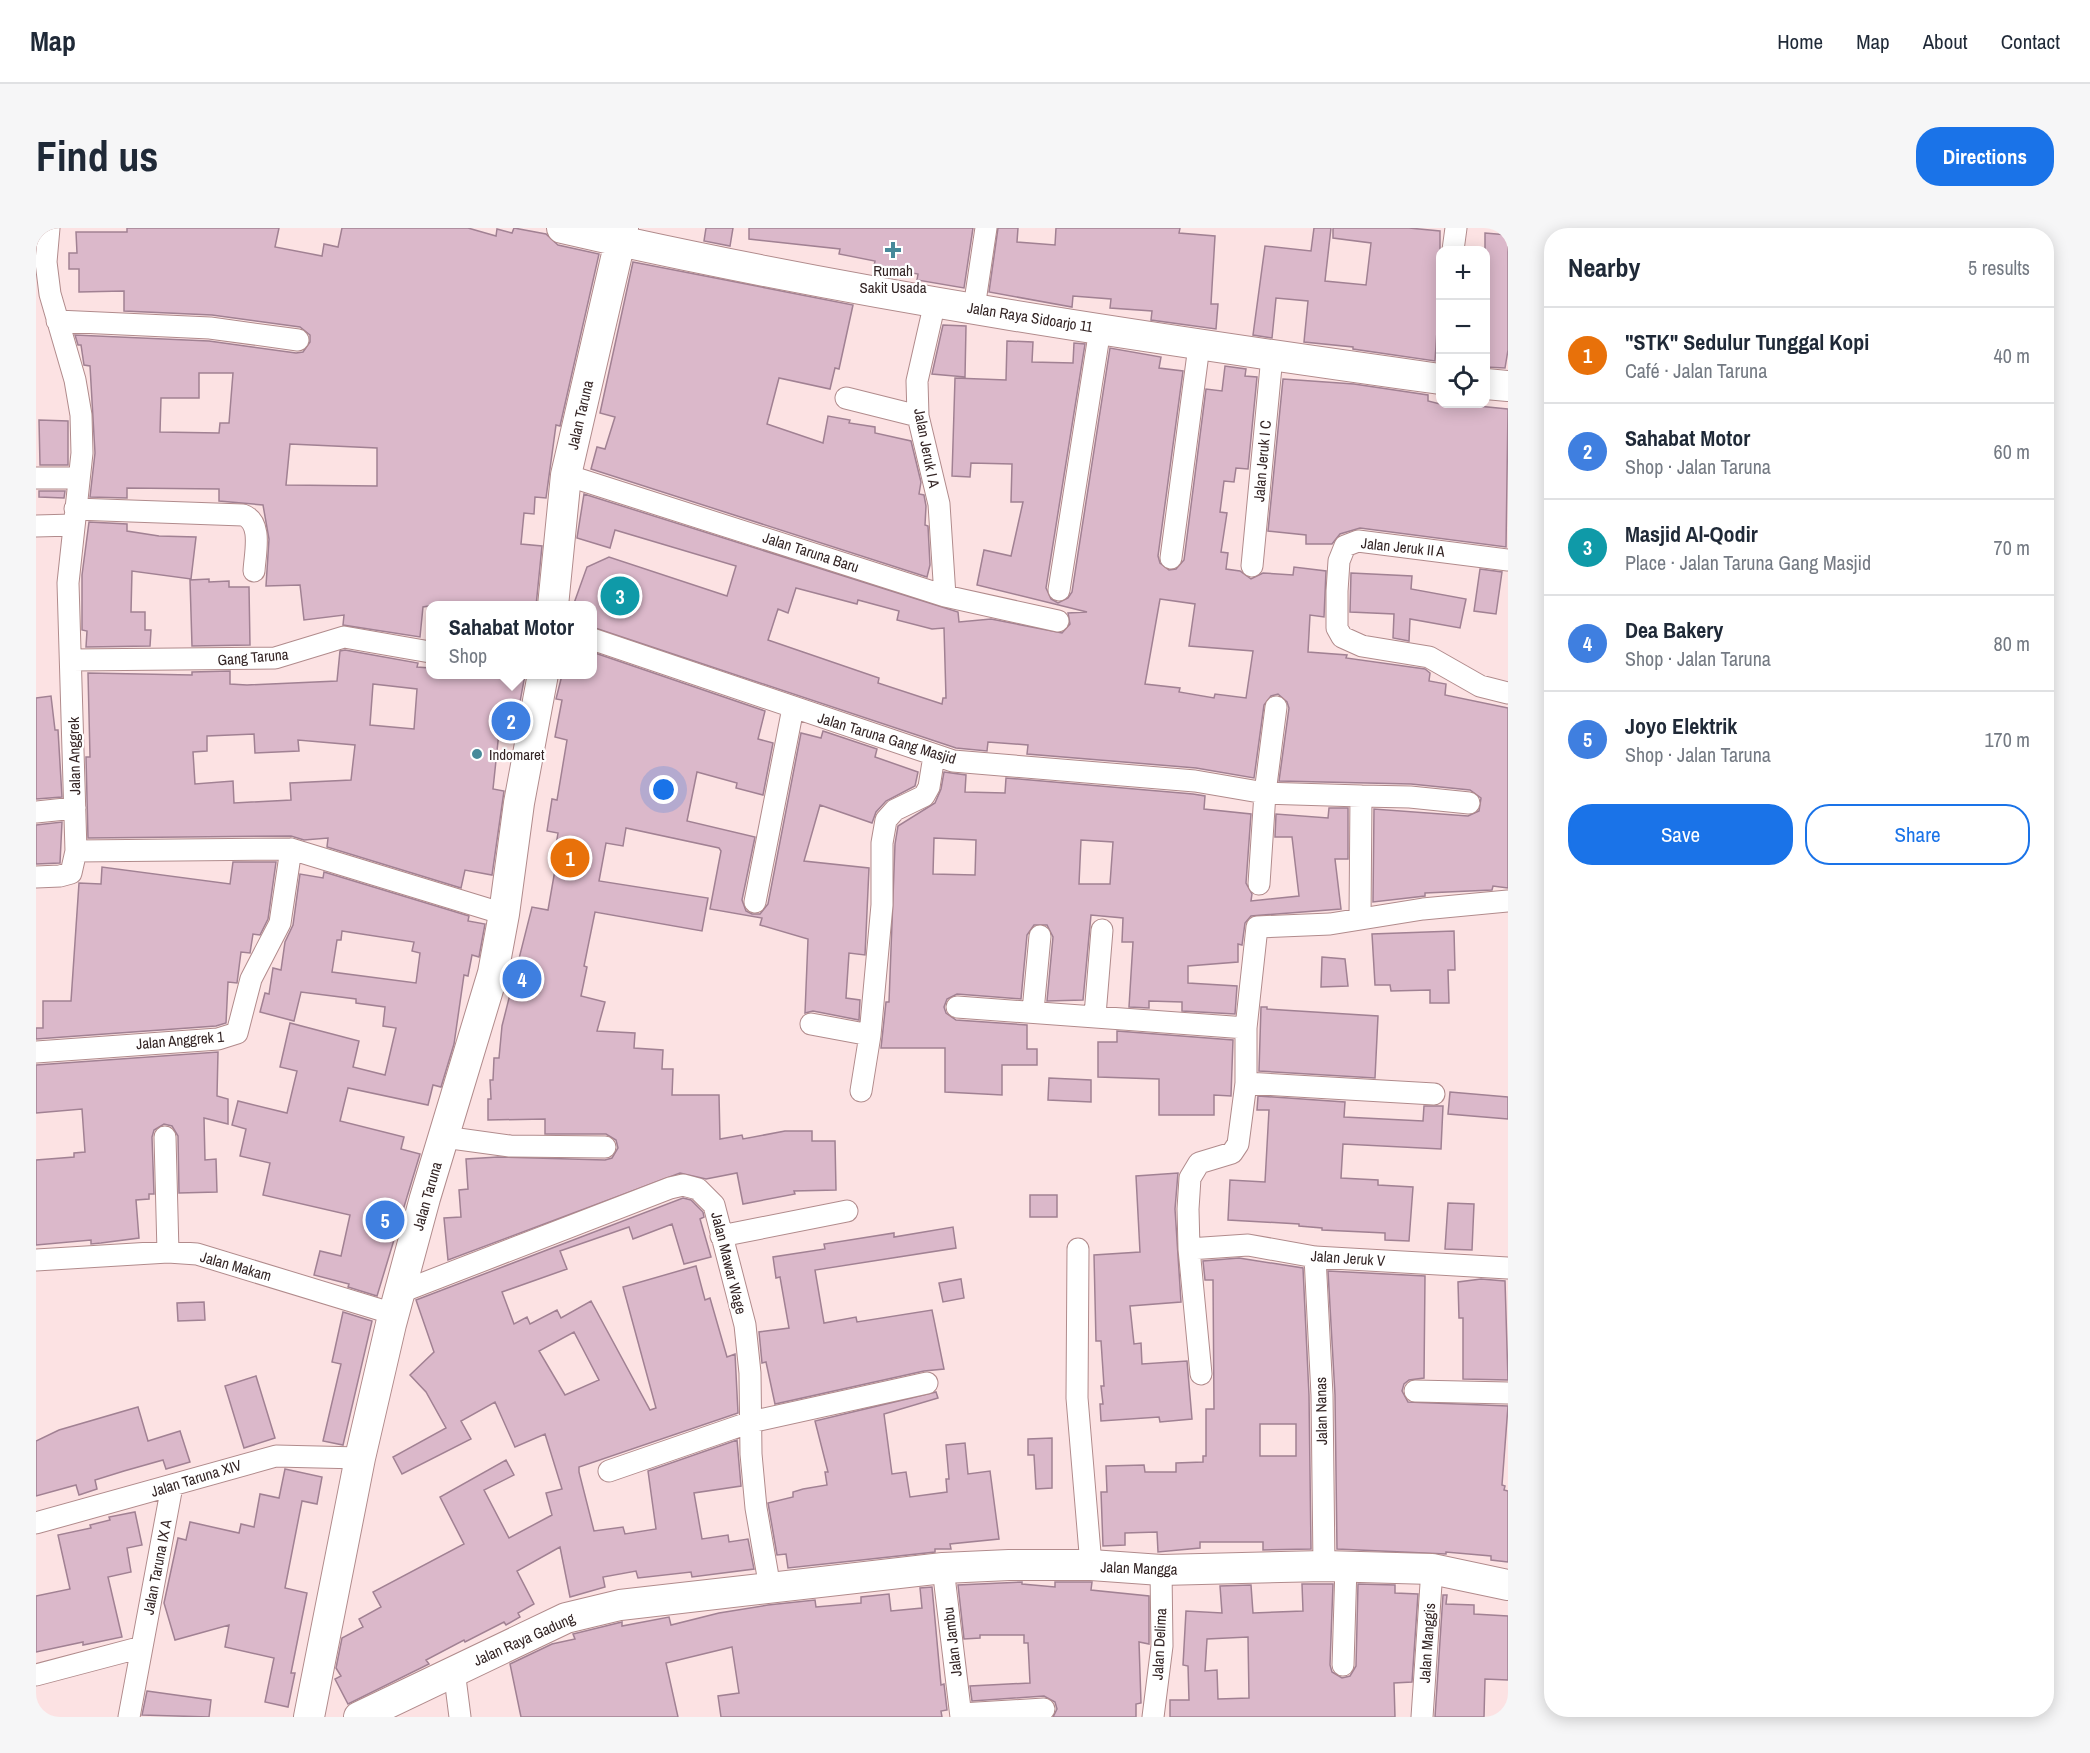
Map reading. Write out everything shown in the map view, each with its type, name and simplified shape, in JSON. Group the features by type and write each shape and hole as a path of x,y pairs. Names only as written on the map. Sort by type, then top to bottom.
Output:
{"street":[{"name":"Jalan Anggrek","path":"49,228 41,261 80,398 82,453 68,583 76,851"},
{"name":"Jalan Raya Sidoarjo 11","path":"562,228 622,235 935,302 1199,346 1436,378"},
{"path":"974,308 986,228"},
{"path":"1454,246 1456,228"},
{"name":"Jalan Taruna","path":"553,601 566,475 622,235"},
{"name":"Jalan Jeruk I A","path":"935,302 918,381 918,416 939,504 945,596"},
{"path":"57,321 210,328 298,340"},
{"path":"1059,590 1100,329"},
{"path":"1171,558 1199,346"},
{"name":"Jalan Jeruk I C","path":"1252,566 1272,356"},
{"path":"1490,384 1508,386"},
{"path":"846,398 918,416"},
{"name":"Jalan Taruna Baru","path":"566,475 945,596 1058,621"},
{"path":"36,478 79,478"},
{"path":"36,526 74,517 243,515 250,517 256,526 254,571"},
{"name":"Jalan Jeruk II A","path":"1508,560 1358,540 1345,546 1339,561 1337,591 1337,628 1342,637 1362,646 1429,657 1480,687 1508,693"},
{"name":"Gang Taruna","path":"72,660 275,658 344,637 426,651"},
{"name":"Jalan Taruna Gang Masjid","path":"597,641 953,761 1195,781 1265,793 1410,797 1469,803"},
{"name":"Jalan Taruna","path":"309,1717 360,1458 398,1303 493,973 504,914 519,803 542,679"},
{"path":"1259,884 1265,793 1276,707"},
{"path":"755,902 793,708"},
{"path":"861,1091 870,1035 882,905 882,843 886,820 895,810 924,796 930,787 934,756"},
{"path":"1360,918 1361,796"},
{"path":"36,812 75,808"},
{"path":"36,877 71,873 76,851 291,849 504,914"},
{"name":"Jalan Anggrek 1","path":"36,1052 218,1039 237,1033 250,979 280,923 291,849"},
{"path":"1201,1374 1189,1250 1190,1178 1199,1163 1232,1153 1238,1144 1246,1083 1246,1028 1257,927 1330,924 1360,918 1508,901"},
{"path":"1095,1015 1102,930"},
{"path":"1033,1011 1040,936"},
{"path":"957,1007 1095,1015 1246,1028"},
{"path":"811,1024 870,1035"},
{"path":"1246,1083 1434,1094"},
{"path":"165,1137 168,1252"},
{"path":"444,1137 510,1146 605,1147"},
{"name":"Jalan Mawar Wage","path":"398,1303 683,1185 698,1189 714,1205 745,1325 756,1508 770,1588"},
{"path":"721,1236 847,1211"},
{"name":"Jalan Jeruk V","path":"1189,1250 1248,1245 1315,1257 1508,1269"},
{"path":"1078,1249 1077,1398 1090,1565"},
{"name":"Jalan Makam","path":"36,1260 168,1252 212,1257 398,1303"},
{"name":"Jalan Nanas","path":"1315,1257 1322,1395 1343,1665"},
{"path":"609,1471 752,1422 927,1383"},
{"path":"1415,1391 1508,1394"},
{"name":"Jalan Taruna XIV","path":"36,1523 276,1456 360,1458"},
{"name":"Jalan Taruna IX A","path":"129,1717 172,1486"},
{"name":"Jalan Mangga","path":"770,1588 943,1568 1090,1565 1161,1570 1335,1566 1432,1569 1508,1585"},
{"name":"Jalan Jambu","path":"943,1568 961,1715"},
{"name":"Jalan Manggis","path":"1422,1717 1432,1569"},
{"name":"Jalan Delima","path":"1154,1717 1162,1646 1161,1570"},
{"name":"Jalan Raya Gadung","path":"359,1717 566,1618 620,1605 770,1588"},
{"path":"36,1675 142,1647"},
{"path":"454,1670 460,1717"},
{"path":"961,1715 1044,1710"}],"building":[{"path":"127,228 279,228 275,247 322,256 324,244 338,247 342,228 468,228 496,236 497,229 512,233 514,228 546,234 558,245 599,254 560,426 556,425 546,498 535,497 534,514 524,513 521,544 542,546 536,601 426,601 426,606 423,607 420,637 343,625 344,615 304,620 300,585 266,586 269,539 263,505 219,501 219,489 127,488 127,498 90,497 95,453 90,366 84,365 81,345 78,345 75,335 209,341 296,353 303,352 310,342 310,335 300,327 212,315 124,311 124,291 79,292 79,269 69,269 69,253 77,253 76,232 127,232","holes":["199,373 233,373 229,423 220,423 219,433 160,432 161,398 199,398","290,444 377,448 377,486 286,485"]},
{"path":"706,228 733,228 730,246 704,241"},
{"path":"749,228 973,228 964,288 917,280 918,274 874,266 875,261 839,254 840,249 749,239"},
{"path":"998,228 1018,228 1017,242 1055,245 1056,228 1180,228 1179,233 1215,236 1211,304 1218,304 1216,329 1151,320 1152,311 1110,308 1111,299 1073,296 1072,307 989,292"},
{"path":"1314,228 1331,228 1325,281 1366,285 1371,243 1333,238 1333,228 1409,228 1440,231 1440,246 1436,246 1435,361 1353,349 1353,347 1304,342 1308,301 1276,298 1272,338 1253,335 1265,246 1311,251"},
{"path":"1485,233 1508,235 1508,350 1505,368 1490,367 1490,246 1485,246"},
{"path":"633,262 853,305 839,369 835,368 830,389 779,378 767,424 823,443 828,416 850,420 849,423 875,427 875,433 911,441 921,482 919,494 924,495 926,506 925,525 928,526 930,565 927,577 591,469 597,447 605,449 615,417 600,413"},
{"path":"943,325 966,326 965,377 932,374"},
{"path":"1007,341 1033,342 1032,362 1073,363 1074,343 1085,344 1046,588 1051,599 1058,603 1068,598 1072,592 1110,348 1161,357 1159,368 1183,371 1158,556 1160,563 1169,570 1176,569 1184,560 1206,389 1222,391 1225,366 1246,369 1245,376 1257,377 1248,469 1236,468 1234,482 1224,481 1220,512 1227,513 1221,552 1228,553 1226,569 1240,571 1251,579 1263,573 1293,575 1294,567 1326,571 1324,617 1310,615 1308,652 1347,655 1346,658 1425,669 1430,673 1429,681 1446,684 1445,695 1508,708 1508,888 1493,886 1492,890 1425,893 1425,896 1373,902 1374,809 1468,816 1479,811 1481,798 1470,790 1411,784 1279,781 1289,708 1287,702 1278,694 1271,696 1264,705 1254,778 1196,768 1027,754 1028,745 988,742 987,751 956,748 597,629 597,601 575,601 587,567 609,557 727,596 736,566 615,530 610,548 577,538 584,494 958,612 959,622 991,619 1062,633 1070,624 1068,613 1087,612 977,585 984,550 1011,556 1023,502 1011,502 1012,464 971,463 970,477 952,476 955,378 1006,380","holes":["796,588 857,604 858,600 899,611 897,620 932,629 944,628 946,698 943,698 942,704 878,683 879,678 768,640 778,609 788,613","1160,599 1195,604 1189,646 1253,651 1246,698 1215,694 1214,698 1179,692 1180,688 1145,684"]},
{"path":"1283,379 1354,384 1428,395 1428,401 1436,403 1436,408 1508,409 1506,547 1360,528 1340,534 1332,544 1306,544 1306,535 1268,531"},
{"path":"39,420 68,421 68,465 40,465"},
{"path":"39,491 65,491 64,498 39,497"},
{"path":"89,522 127,524 127,531 159,536 196,537 191,579 132,571 131,612 145,612 145,630 151,630 150,646 86,647 87,631 82,630 82,575"},
{"path":"1480,569 1502,572 1496,614 1474,611"},
{"path":"1351,573 1412,576 1411,589 1466,599 1460,628 1410,619 1409,641 1393,638 1394,614 1350,612"},
{"path":"209,579 209,582 229,581 229,587 249,587 250,645 192,646 190,580"},
{"path":"345,650 418,663 417,667 426,668 426,679 524,679 514,734 499,732 493,789 504,791 492,875 465,870 461,888 327,847 328,838 304,840 291,836 88,838 86,757 90,757 88,673 192,675 192,672 230,671 230,684 247,685 337,681 340,651","holes":["373,684 417,689 414,729 370,725","254,734 255,753 299,751 298,740 355,745 351,780 290,783 291,800 234,803 233,781 195,784 193,752 207,751 207,736"]},
{"path":"597,654 765,711 758,739 773,743 763,795 736,788 737,783 697,772 687,821 755,837 742,900 746,911 752,914 760,914 768,904 801,733 821,738 823,731 877,749 875,757 918,772 915,786 886,801 876,812 872,823 820,805 804,861 869,868 865,955 849,953 846,998 860,1000 859,1020 813,1011 805,1013 808,939 760,925 762,918 710,909 721,851 719,848 626,828 623,846 606,843 599,881 708,898 702,931 595,912 584,966 587,967 581,996 605,1002 597,1031 635,1033 634,1048 663,1050 662,1069 673,1069 672,1095 719,1095 720,1139 742,1135 743,1139 785,1131 812,1131 812,1141 835,1141 836,1190 794,1191 795,1194 743,1204 737,1173 706,1179 680,1173 448,1260 444,1218 461,1217 459,1190 468,1189 466,1159 498,1157 605,1160 612,1158 618,1148 616,1140 606,1134 545,1134 545,1119 488,1120 488,1099 491,1099 490,1080 493,1080 494,1058 499,1058 502,1026 532,907 548,910 555,870 552,869 558,833 547,831 552,799 557,800 567,740 555,737 562,700 556,699 561,679 597,679"},
{"path":"51,696 55,730 58,730 62,797 36,799 36,698"},
{"path":"944,772 966,775 965,792 1005,793 1006,778 1205,796 1204,809 1251,814 1246,883 1252,894 1251,901 1299,896 1292,837 1275,837 1276,814 1328,818 1329,808 1348,808 1348,859 1335,859 1341,909 1251,916 1245,923 1242,945 1238,944 1238,962 1188,966 1188,983 1237,986 1235,1014 1182,1011 1182,1002 1149,1001 1149,1008 1129,1007 1133,942 1122,942 1123,918 1091,915 1083,1000 1047,1001 1053,937 1047,925 1034,925 1027,935 1021,999 957,994 947,999 944,1007 946,1013 956,1020 1027,1025 1027,1049 1037,1049 1037,1065 1002,1065 1002,1095 945,1092 945,1048 881,1048 886,1002 889,1002 895,844 898,826 935,803 941,789","holes":["934,838 976,840 975,875 933,874","1081,840 1113,842 1110,884 1079,884"]},
{"path":"62,822 60,863 36,864 36,825"},
{"path":"233,862 276,862 268,919 260,935 253,934 250,953 241,952 237,983 228,982 226,1023 216,1026 36,1039 36,1028 43,1028 43,1001 71,1001 79,883 101,884 102,867 230,884"},
{"path":"324,872 469,916 468,921 485,924 479,957 472,955 468,976 464,975 454,1044 441,1087 433,1085 428,1105 348,1088 340,1121 404,1137 401,1149 420,1154 377,1296 348,1287 349,1284 314,1275 320,1251 341,1256 350,1215 263,1195 270,1163 240,1156 246,1129 232,1125 238,1101 287,1113 297,1071 280,1067 290,1023 359,1041 353,1067 385,1075 396,1028 383,1026 385,1007 356,1003 356,999 301,992 294,1021 260,1012 265,993 269,994 273,968 281,970 285,942 293,925 300,874 323,878","holes":["342,931 414,942 412,951 420,953 416,983 332,972 337,940 341,940"]},
{"path":"1454,931 1455,970 1448,970 1449,1003 1430,1003 1430,990 1391,991 1390,985 1375,985 1372,934"},
{"path":"1322,957 1345,959 1348,986 1321,987"},
{"path":"1261,1007 1378,1016 1375,1078 1259,1071"},
{"path":"1117,1031 1233,1040 1231,1096 1214,1095 1214,1115 1159,1115 1159,1079 1098,1077 1098,1042 1117,1042"},
{"path":"218,1052 217,1096 228,1099 228,1124 204,1118 205,1160 216,1159 217,1192 179,1193 178,1136 172,1126 164,1124 154,1130 152,1137 154,1194 149,1194 149,1199 136,1200 139,1238 91,1244 91,1240 36,1245 36,1160 74,1157 74,1153 85,1152 82,1109 36,1113 36,1065"},
{"path":"1049,1078 1091,1080 1091,1102 1048,1100"},
{"path":"1450,1092 1508,1097 1508,1119 1448,1114"},
{"path":"1258,1096 1345,1102 1344,1117 1423,1121 1424,1106 1443,1106 1441,1149 1343,1144 1341,1178 1378,1180 1378,1185 1413,1187 1409,1241 1385,1240 1385,1233 1322,1230 1322,1228 1299,1226 1299,1224 1228,1220 1230,1180 1265,1182 1269,1110 1257,1110"},
{"path":"1178,1173 1175,1209 1181,1302 1130,1306 1134,1344 1141,1343 1142,1364 1187,1361 1192,1419 1160,1422 1159,1417 1101,1421 1100,1404 1103,1404 1101,1386 1104,1386 1101,1341 1096,1341 1094,1255 1140,1252 1136,1176"},
{"path":"1030,1195 1057,1195 1057,1217 1030,1217"},
{"path":"683,1198 691,1200 703,1212 704,1217 700,1219 711,1257 684,1264 672,1224 633,1239 629,1227 560,1251 567,1269 502,1292 514,1324 527,1317 530,1324 557,1310 561,1318 591,1301 650,1410 656,1408 623,1287 696,1266 705,1300 710,1298 727,1357 735,1354 738,1413 579,1467 579,1472 594,1531 623,1527 625,1534 656,1529 648,1471 737,1440 741,1486 694,1493 702,1539 728,1535 729,1542 748,1539 754,1569 692,1577 691,1572 638,1578 636,1571 603,1577 605,1587 570,1597 560,1547 517,1571 534,1604 518,1613 520,1617 506,1625 504,1622 465,1642 464,1640 426,1660 429,1664 348,1704 335,1679 341,1676 336,1668 342,1638 363,1627 359,1619 381,1607 373,1592 464,1544 440,1497 506,1460 514,1475 484,1490 509,1538 552,1515 546,1493 562,1489 545,1434 515,1447 495,1402 461,1421 471,1439 402,1474 393,1457 446,1428 426,1392 410,1375 434,1352 416,1300","holes":["574,1332 599,1380 565,1395 539,1351"]},
{"path":"1448,1203 1474,1204 1472,1250 1445,1249"},
{"path":"953,1227 956,1248 815,1270 824,1323 856,1317 857,1322 932,1310 944,1369 924,1371 775,1404 766,1362 762,1363 759,1332 789,1328 780,1277 776,1278 773,1257 825,1249 824,1244 894,1233 894,1237"},
{"path":"1239,1258 1303,1268 1309,1395 1311,1549 1263,1550 1263,1542 1200,1542 1200,1548 1158,1552 1157,1532 1125,1533 1125,1545 1103,1546 1101,1492 1107,1492 1106,1466 1144,1465 1145,1472 1176,1472 1176,1463 1203,1462 1203,1456 1206,1456 1206,1409 1214,1409 1213,1280 1205,1280 1203,1261","holes":["1260,1424 1296,1424 1296,1456 1260,1456"]},
{"path":"1328,1271 1425,1276 1424,1378 1409,1380 1404,1384 1402,1391 1408,1402 1508,1406 1502,1485 1505,1486 1504,1490 1508,1491 1508,1562 1491,1560 1491,1556 1446,1552 1446,1554 1337,1549 1335,1395"},
{"path":"961,1279 964,1298 943,1302 939,1283"},
{"path":"1481,1279 1505,1281 1508,1380 1463,1379 1463,1318 1459,1318 1458,1282"},
{"path":"204,1302 205,1320 178,1321 177,1303"},
{"path":"343,1312 372,1321 343,1445 323,1441 341,1364 332,1362"},
{"path":"256,1376 275,1438 244,1448 225,1386"},
{"path":"936,1392 938,1398 884,1414 892,1474 906,1472 910,1497 947,1492 946,1479 949,1479 946,1445 965,1443 968,1474 990,1471 999,1539 950,1544 951,1549 935,1549 935,1552 788,1568 786,1554 777,1555 768,1503 793,1497 793,1492 827,1485 825,1472 828,1472 815,1421"},
{"path":"138,1407 148,1441 180,1431 190,1462 166,1469 163,1460 124,1471 95,1480 97,1489 79,1495 76,1485 36,1496 36,1441 59,1430"},
{"path":"1052,1438 1052,1488 1036,1489 1034,1455 1028,1455 1028,1439"},
{"path":"285,1469 322,1477 317,1504 302,1501 285,1588 307,1593 291,1673 295,1673 288,1707 265,1702 274,1658 225,1647 229,1625 175,1640 164,1603 178,1538 186,1540 190,1522 239,1533 241,1524 254,1527 260,1494 279,1498"},
{"path":"135,1512 142,1545 127,1548 131,1572 108,1577 122,1637 36,1652 36,1596 70,1589 58,1535 91,1528 90,1525 110,1520 109,1517"},
{"path":"1022,1582 1022,1584 1055,1587 1055,1582 1092,1582 1091,1590 1149,1596 1149,1644 1139,1642 1141,1703 1136,1704 1136,1717 1053,1717 1057,1709 1055,1702 1044,1696 972,1701 970,1686 1030,1683 1028,1643 1024,1643 1024,1635 980,1635 980,1638 964,1639 958,1585"},
{"path":"1302,1584 1333,1584 1330,1665 1332,1672 1342,1678 1350,1676 1356,1666 1358,1584 1395,1585 1395,1593 1418,1594 1412,1682 1394,1683 1395,1717 1170,1717 1170,1700 1189,1700 1188,1666 1183,1665 1186,1611 1222,1613 1220,1586 1251,1585 1253,1613 1303,1611","holes":["1248,1637 1249,1698 1218,1699 1217,1670 1205,1671 1207,1639"]},
{"path":"932,1587 941,1685 944,1684 947,1710 941,1711 942,1717 721,1717 718,1696 739,1693 732,1647 666,1663 678,1717 521,1717 510,1664 552,1644 575,1639 573,1634 622,1622 622,1626 669,1617 671,1625 719,1613 768,1605 815,1600 816,1607 861,1603 861,1597 889,1594 891,1611 922,1608 920,1588"},
{"path":"1443,1595 1447,1595 1446,1604 1474,1605 1474,1614 1508,1616 1508,1680 1485,1679 1484,1717 1435,1717"},
{"path":"147,1691 211,1700 209,1717 142,1715"}],"place":[{"name":"Rumah Sakit Usada","path":"893,250"},
{"name":"Masjid Al-Qodir","path":"620,596"},
{"name":"Sahabat Motor","path":"511,721"},
{"name":"Indomaret","path":"477,754"},
{"name":"\"STK\" Sedulur Tunggal Kopi","path":"570,858"},
{"name":"Dea Bakery","path":"522,979"},
{"name":"Joyo Elektrik","path":"385,1220"}]}
